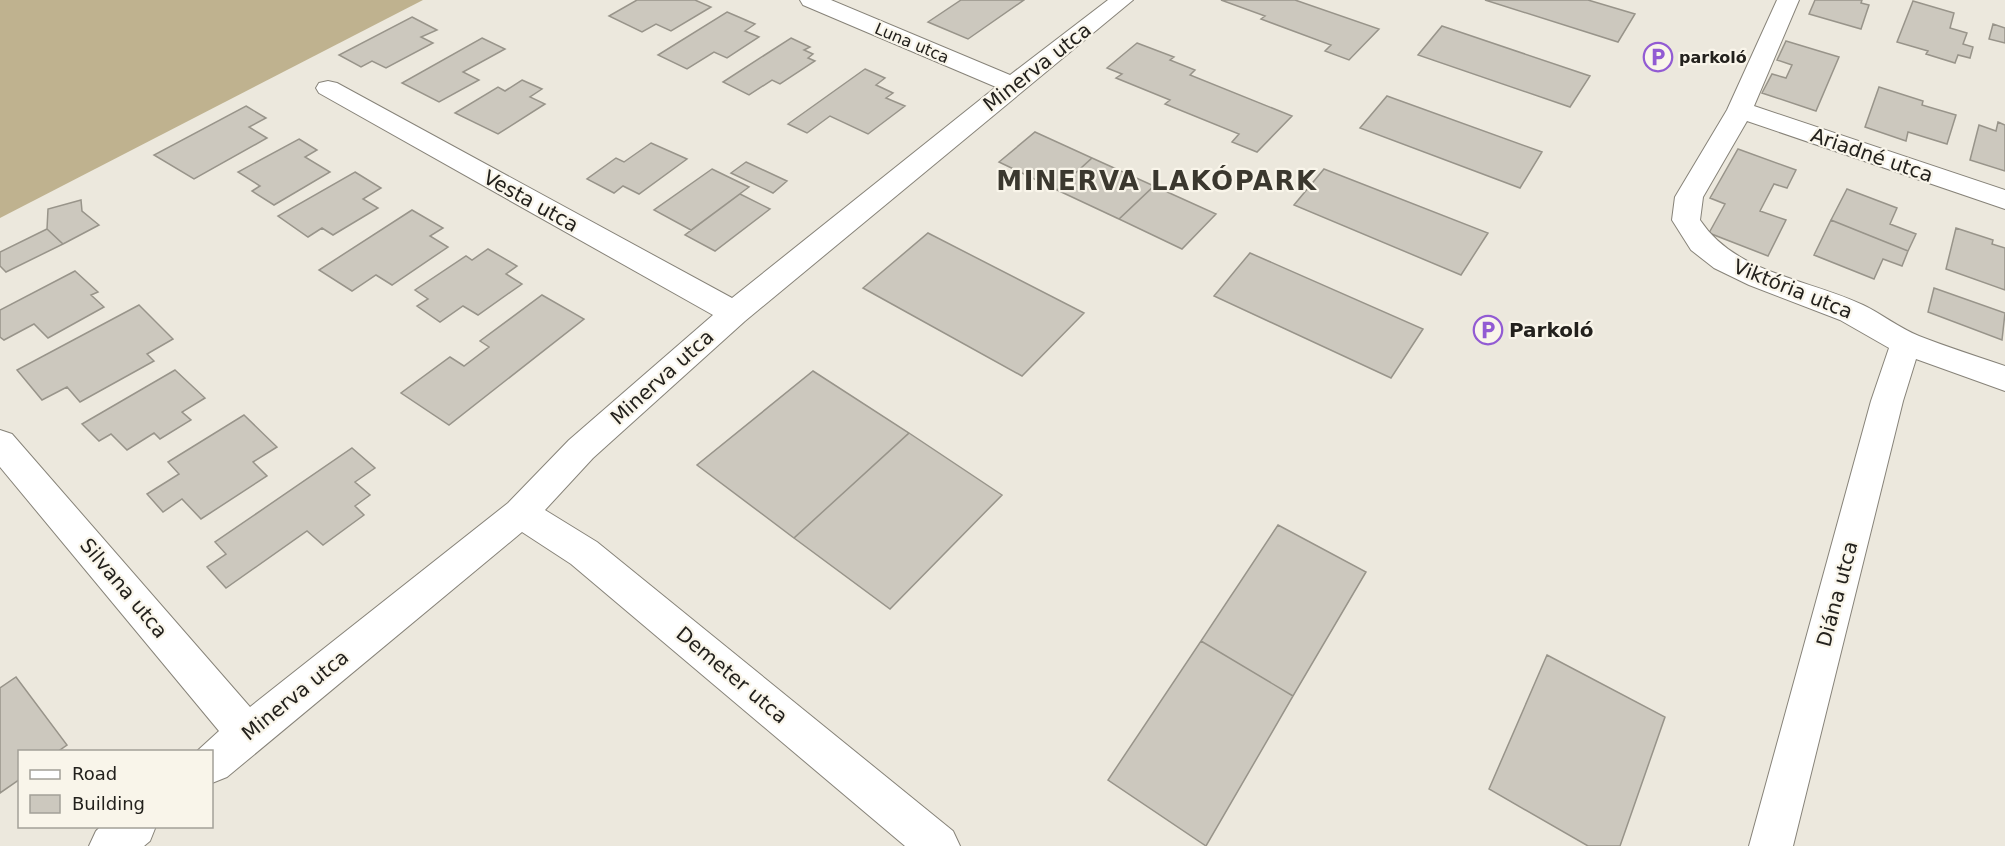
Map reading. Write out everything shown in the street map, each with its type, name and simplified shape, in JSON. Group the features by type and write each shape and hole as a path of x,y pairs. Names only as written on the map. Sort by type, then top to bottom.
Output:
{"street":[{"name":"Luna utca","path":"811,0 1012,85"},
{"name":"Minerva utca","path":"213,763 520,513 580,449 734,313 1012,85 1122,0"},
{"name":"Viktória utca","path":"1788,0 1740,110 1689,197 1686,220 1701,243 1724,261 1759,278 1851,312 1906,343 2005,379"},
{"name":"Vesta utca","path":"328,88 734,313"},
{"name":"Ariadné utca","path":"1740,110 2005,200"},
{"name":"Diána utca","path":"1771,846 1887,401 1906,343"},
{"name":"Silvana utca","path":"0,442 248,734"},
{"name":"Demeter utca","path":"520,513 585,553 938,846"},
{"path":"111,846 133,828"}],"shaded area":[{"path":"0,0 423,0 0,218"}],"building":[{"path":"637,0 695,0 711,7 671,31 656,24 642,32 609,16"},
{"path":"961,0 1024,0 968,39 928,22"},
{"path":"1221,0 1295,0 1379,29 1349,60 1325,51 1331,45 1261,19 1265,16"},
{"path":"1485,0 1588,0 1635,14 1618,42"},
{"path":"1815,0 1862,0 1861,3 1869,5 1861,29 1809,14"},
{"path":"1913,1 1954,13 1950,28 1967,33 1963,44 1973,47 1970,58 1958,55 1955,63 1926,54 1928,51 1897,42"},
{"path":"727,12 755,24 745,31 759,37 727,58 714,52 687,69 658,55"},
{"path":"412,17 437,30 421,37 433,43 386,68 372,61 361,67 339,55"},
{"path":"1993,24 2005,28 2005,43 1989,39"},
{"path":"1442,26 1590,76 1570,107 1418,55"},
{"path":"482,38 505,49 463,72 479,80 439,102 402,83"},
{"path":"791,38 810,47 804,50 813,54 808,58 815,61 780,84 772,80 749,95 723,82"},
{"path":"1786,41 1839,57 1816,111 1762,93 1772,74 1786,78 1792,65 1777,60"},
{"path":"1137,43 1174,57 1170,60 1195,70 1190,75 1292,116 1257,152 1232,142 1239,134 1165,104 1170,100 1116,78 1122,74 1107,68"},
{"path":"865,69 885,78 876,85 893,93 886,98 905,106 868,134 830,116 807,133 788,124"},
{"path":"522,80 542,89 530,97 545,104 498,134 455,113 498,87 505,91"},
{"path":"1879,87 1923,101 1922,105 1956,115 1947,144 1908,132 1906,141 1865,127"},
{"path":"1387,96 1542,152 1520,188 1360,128"},
{"path":"246,106 266,118 249,127 267,138 194,179 154,155"},
{"path":"1998,122 2005,125 2005,171 1970,160 1979,125 1996,131"},
{"path":"1035,132 1092,158 1057,190 999,162"},
{"path":"299,139 317,150 305,157 330,172 274,205 252,191 260,186 238,172"},
{"path":"651,143 687,159 639,194 623,186 614,193 587,179 616,158 624,162"},
{"path":"1738,149 1796,170 1787,188 1774,184 1760,211 1786,220 1768,256 1709,233 1725,204 1710,198"},
{"path":"1092,158 1154,186 1119,219 1057,190"},
{"path":"746,162 787,181 773,193 731,173"},
{"path":"712,169 749,187 691,230 654,210"},
{"path":"1324,169 1488,233 1461,275 1294,205"},
{"path":"355,172 381,188 363,199 378,208 333,235 322,228 308,237 278,216"},
{"path":"1154,186 1216,214 1182,249 1119,219"},
{"path":"1847,189 1897,208 1890,224 1916,234 1908,251 1831,220"},
{"path":"740,194 770,209 715,251 685,235"},
{"path":"81,200 82,211 99,225 63,244 47,229 48,209"},
{"path":"412,210 443,228 430,236 448,247 392,285 376,275 352,291 319,270"},
{"path":"1831,220 1908,251 1902,266 1883,259 1874,279 1814,255"},
{"path":"1956,228 1993,240 1992,244 2005,248 2005,290 1946,269"},
{"path":"47,229 63,244 6,272 0,266 0,252"},
{"path":"928,233 1084,313 1022,376 863,288"},
{"path":"488,249 517,266 506,274 522,284 478,315 463,306 440,322 417,306 428,299 415,290 466,256 472,260"},
{"path":"1250,253 1423,329 1391,378 1214,296"},
{"path":"75,271 98,292 91,295 104,307 48,338 34,324 4,340 0,337 0,310"},
{"path":"1934,288 2005,313 2002,340 1928,312"},
{"path":"542,295 584,319 449,425 401,393 450,357 464,366 489,347 480,341"},
{"path":"139,305 173,339 147,354 154,361 80,402 67,387 42,400 17,370"},
{"path":"175,370 205,398 182,412 191,420 160,439 154,433 127,450 111,434 99,441 82,424"},
{"path":"813,371 909,433 794,538 697,465"},
{"path":"244,415 277,447 253,462 267,476 201,519 182,499 163,512 147,494 179,474 168,462"},
{"path":"909,433 1002,495 890,609 794,538"},
{"path":"352,448 375,468 355,482 370,495 355,506 364,515 323,545 307,531 226,588 207,567 226,554 215,542"},
{"path":"1278,525 1366,572 1293,696 1201,641"},
{"path":"1201,641 1293,696 1206,846 1108,780"},
{"path":"1547,655 1665,717 1620,846 1588,846 1489,789"},
{"path":"16,677 67,745 60,750 18,750 18,780 0,793 0,688"}],"place":[{"name":"parkoló","path":"1658,57"},
{"name":"Parkoló","path":"1488,330"}],"district":[{"name":"MINERVA LAKÓPARK","path":"1157,181"}]}
